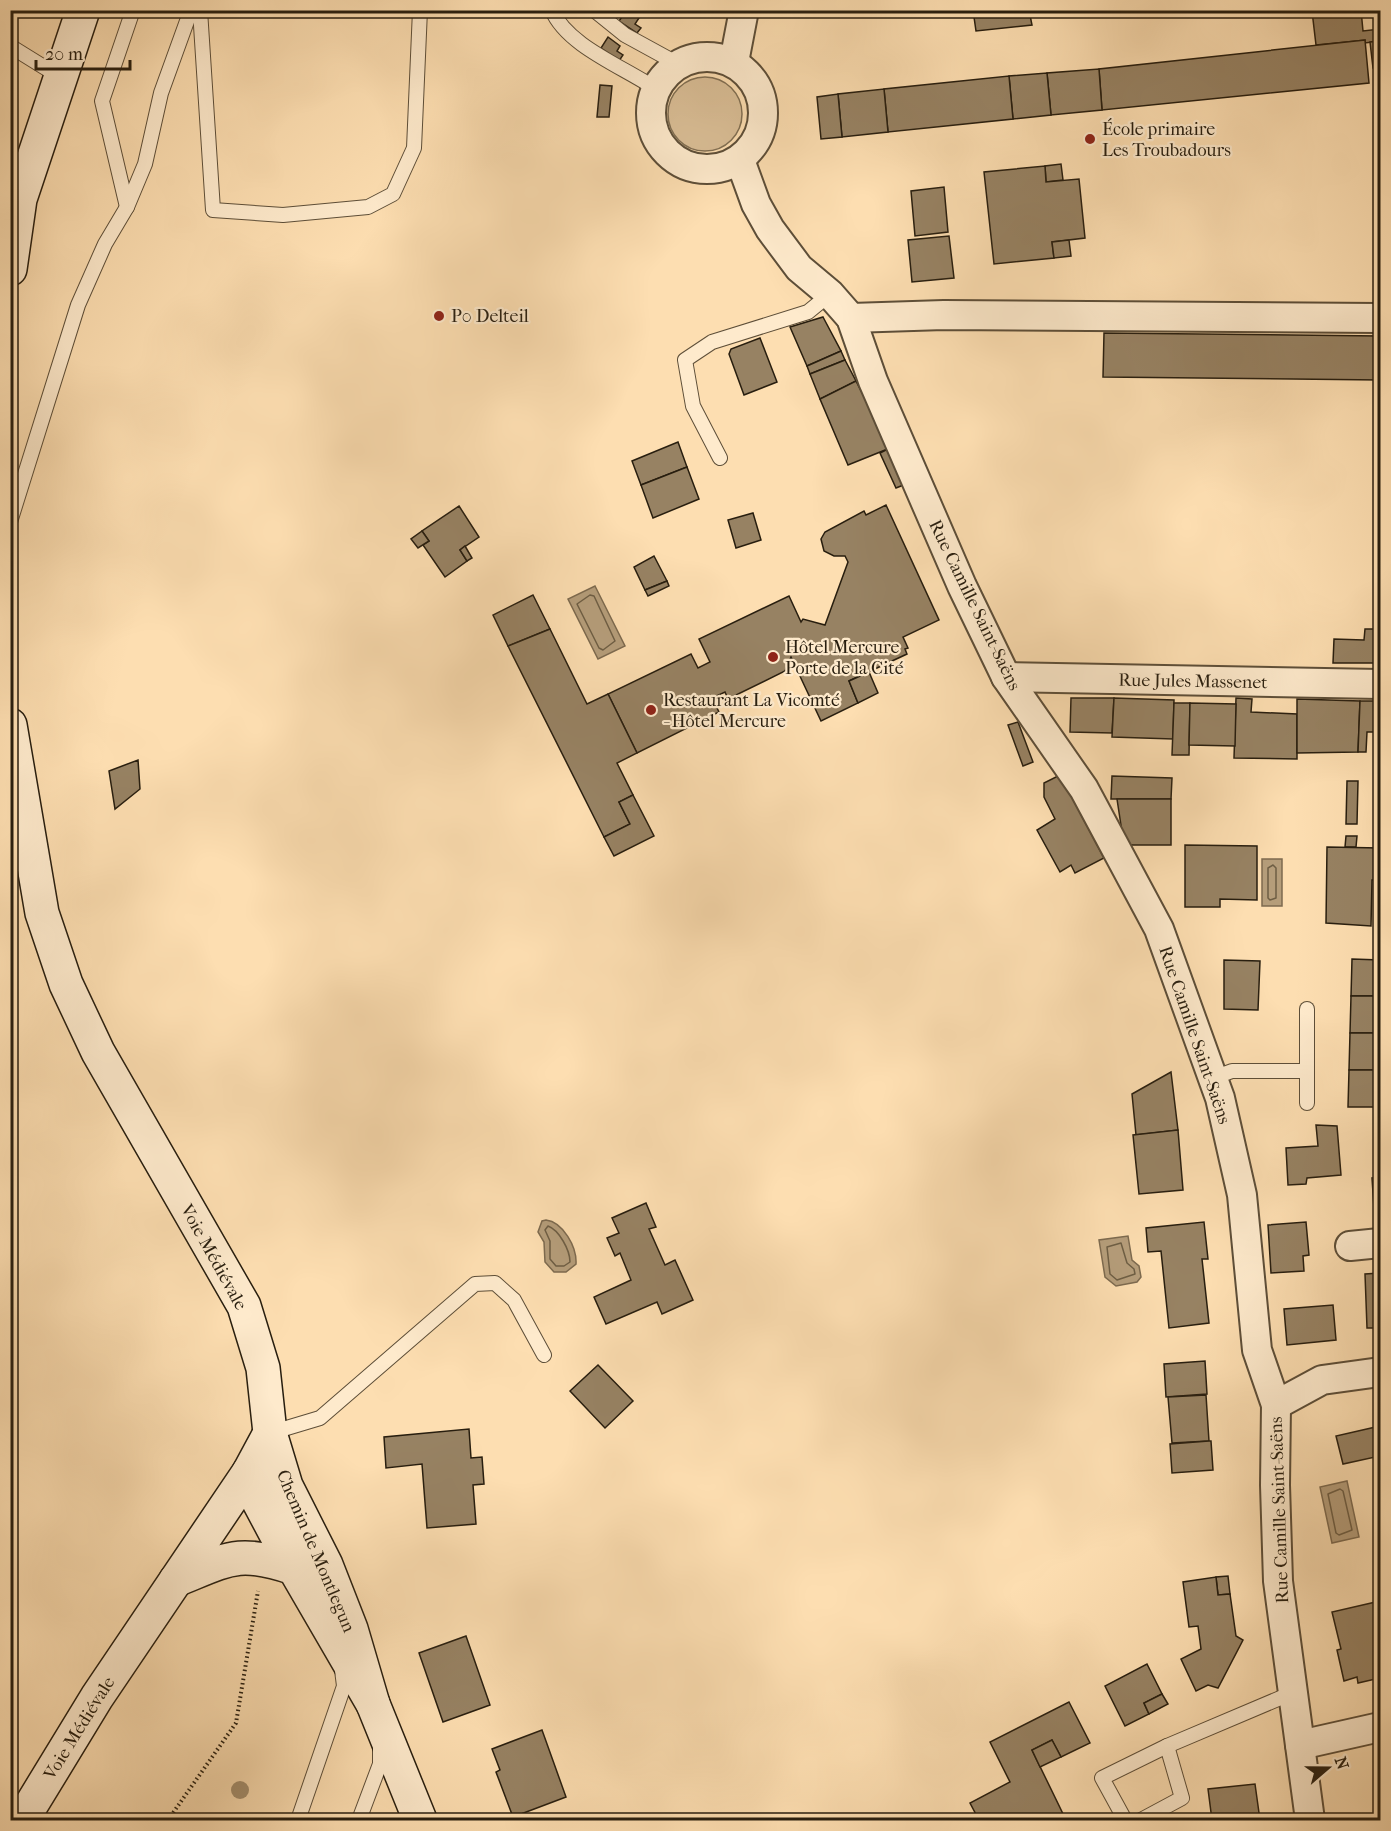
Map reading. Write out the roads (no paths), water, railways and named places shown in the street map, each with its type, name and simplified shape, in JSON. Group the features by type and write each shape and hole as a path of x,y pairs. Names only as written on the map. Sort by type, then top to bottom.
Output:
{"street":[{"path":"10,269 20,198 82,10"},
{"path":"734,62 744,10"},
{"path":"706,56 734,62 747,72 757,86 763,101 764,118 760,134 752,148 740,160 723,167 704,170 687,166 671,156 659,142 652,125 651,107 656,89 665,75 678,64 706,56"},
{"name":"Rue Camille Saint-Saëns","path":"740,160 756,204 770,229 800,268 830,294 850,318 873,381 1006,677 1084,789 1159,929 1220,1098 1242,1195 1257,1350 1276,1405 1278,1581 1310,1821"},
{"path":"850,318 944,315 1380,318"},
{"name":"Rue Jules Massenet","path":"1006,677 1380,684"},
{"name":"Voie Médiévale","path":"10,724 42,913 66,984 98,1052 244,1306 263,1368 270,1433 249,1473 97,1697 22,1821"},
{"path":"1350,1246 1380,1244"},
{"path":"1276,1405 1323,1380 1380,1371"},
{"name":"Chemin de Montlegun","path":"270,1433 286,1486 326,1565 351,1629 376,1712 420,1821"},
{"name":"Chemin de Montlegun","path":"249,1473 259,1502 294,1568 376,1712"},
{"name":"Chemin de Montlegun","path":"176,1580 234,1557 264,1558 294,1568"},
{"path":"1300,1745 1380,1727"}],"lane":[{"path":"127,207 102,101 133,10"},
{"path":"10,522 78,305 105,244 127,207 145,164 161,93 191,10"},
{"path":"200,10 213,210 283,215 368,207 393,194 414,148 420,10"},
{"path":"552,10 559,26 609,62 656,89"},
{"path":"594,10 625,35 678,64"},
{"path":"10,46 60,77"},
{"path":"720,458 693,405 685,360 712,342 808,312 830,294"},
{"path":"1307,1009 1307,1102"},
{"path":"1213,1078 1232,1071 1307,1071"},
{"path":"270,1433 320,1418 475,1284 495,1283 514,1300 544,1355"},
{"path":"298,1821 344,1686 341,1647"},
{"path":"1125,1821 1102,1778 1167,1746 1292,1693"},
{"path":"359,1821 380,1764 376,1712"},
{"path":"1140,1821 1182,1798 1167,1746"}],"water":[{"path":"595,586 625,646 598,659 568,599"},
{"path":"1262,859 1282,859 1282,906 1262,906"},
{"path":"546,1220 563,1230 574,1250 576,1264 566,1272 554,1272 545,1262 544,1242 538,1232 542,1221"},
{"path":"1128,1236 1132,1260 1139,1266 1141,1277 1137,1282 1116,1286 1105,1277 1099,1240"},
{"path":"1347,1481 1359,1537 1332,1543 1320,1487"}],"place":[{"name":"École primaire Les Troubadours","path":"1090,139"},
{"name":"P0 Delteil","path":"439,316"},
{"name":"Hôtel Mercure Porte de la Cité","path":"773,657"},
{"name":"Restaurant La Vicomté - Hôtel Mercure","path":"651,710"}]}
